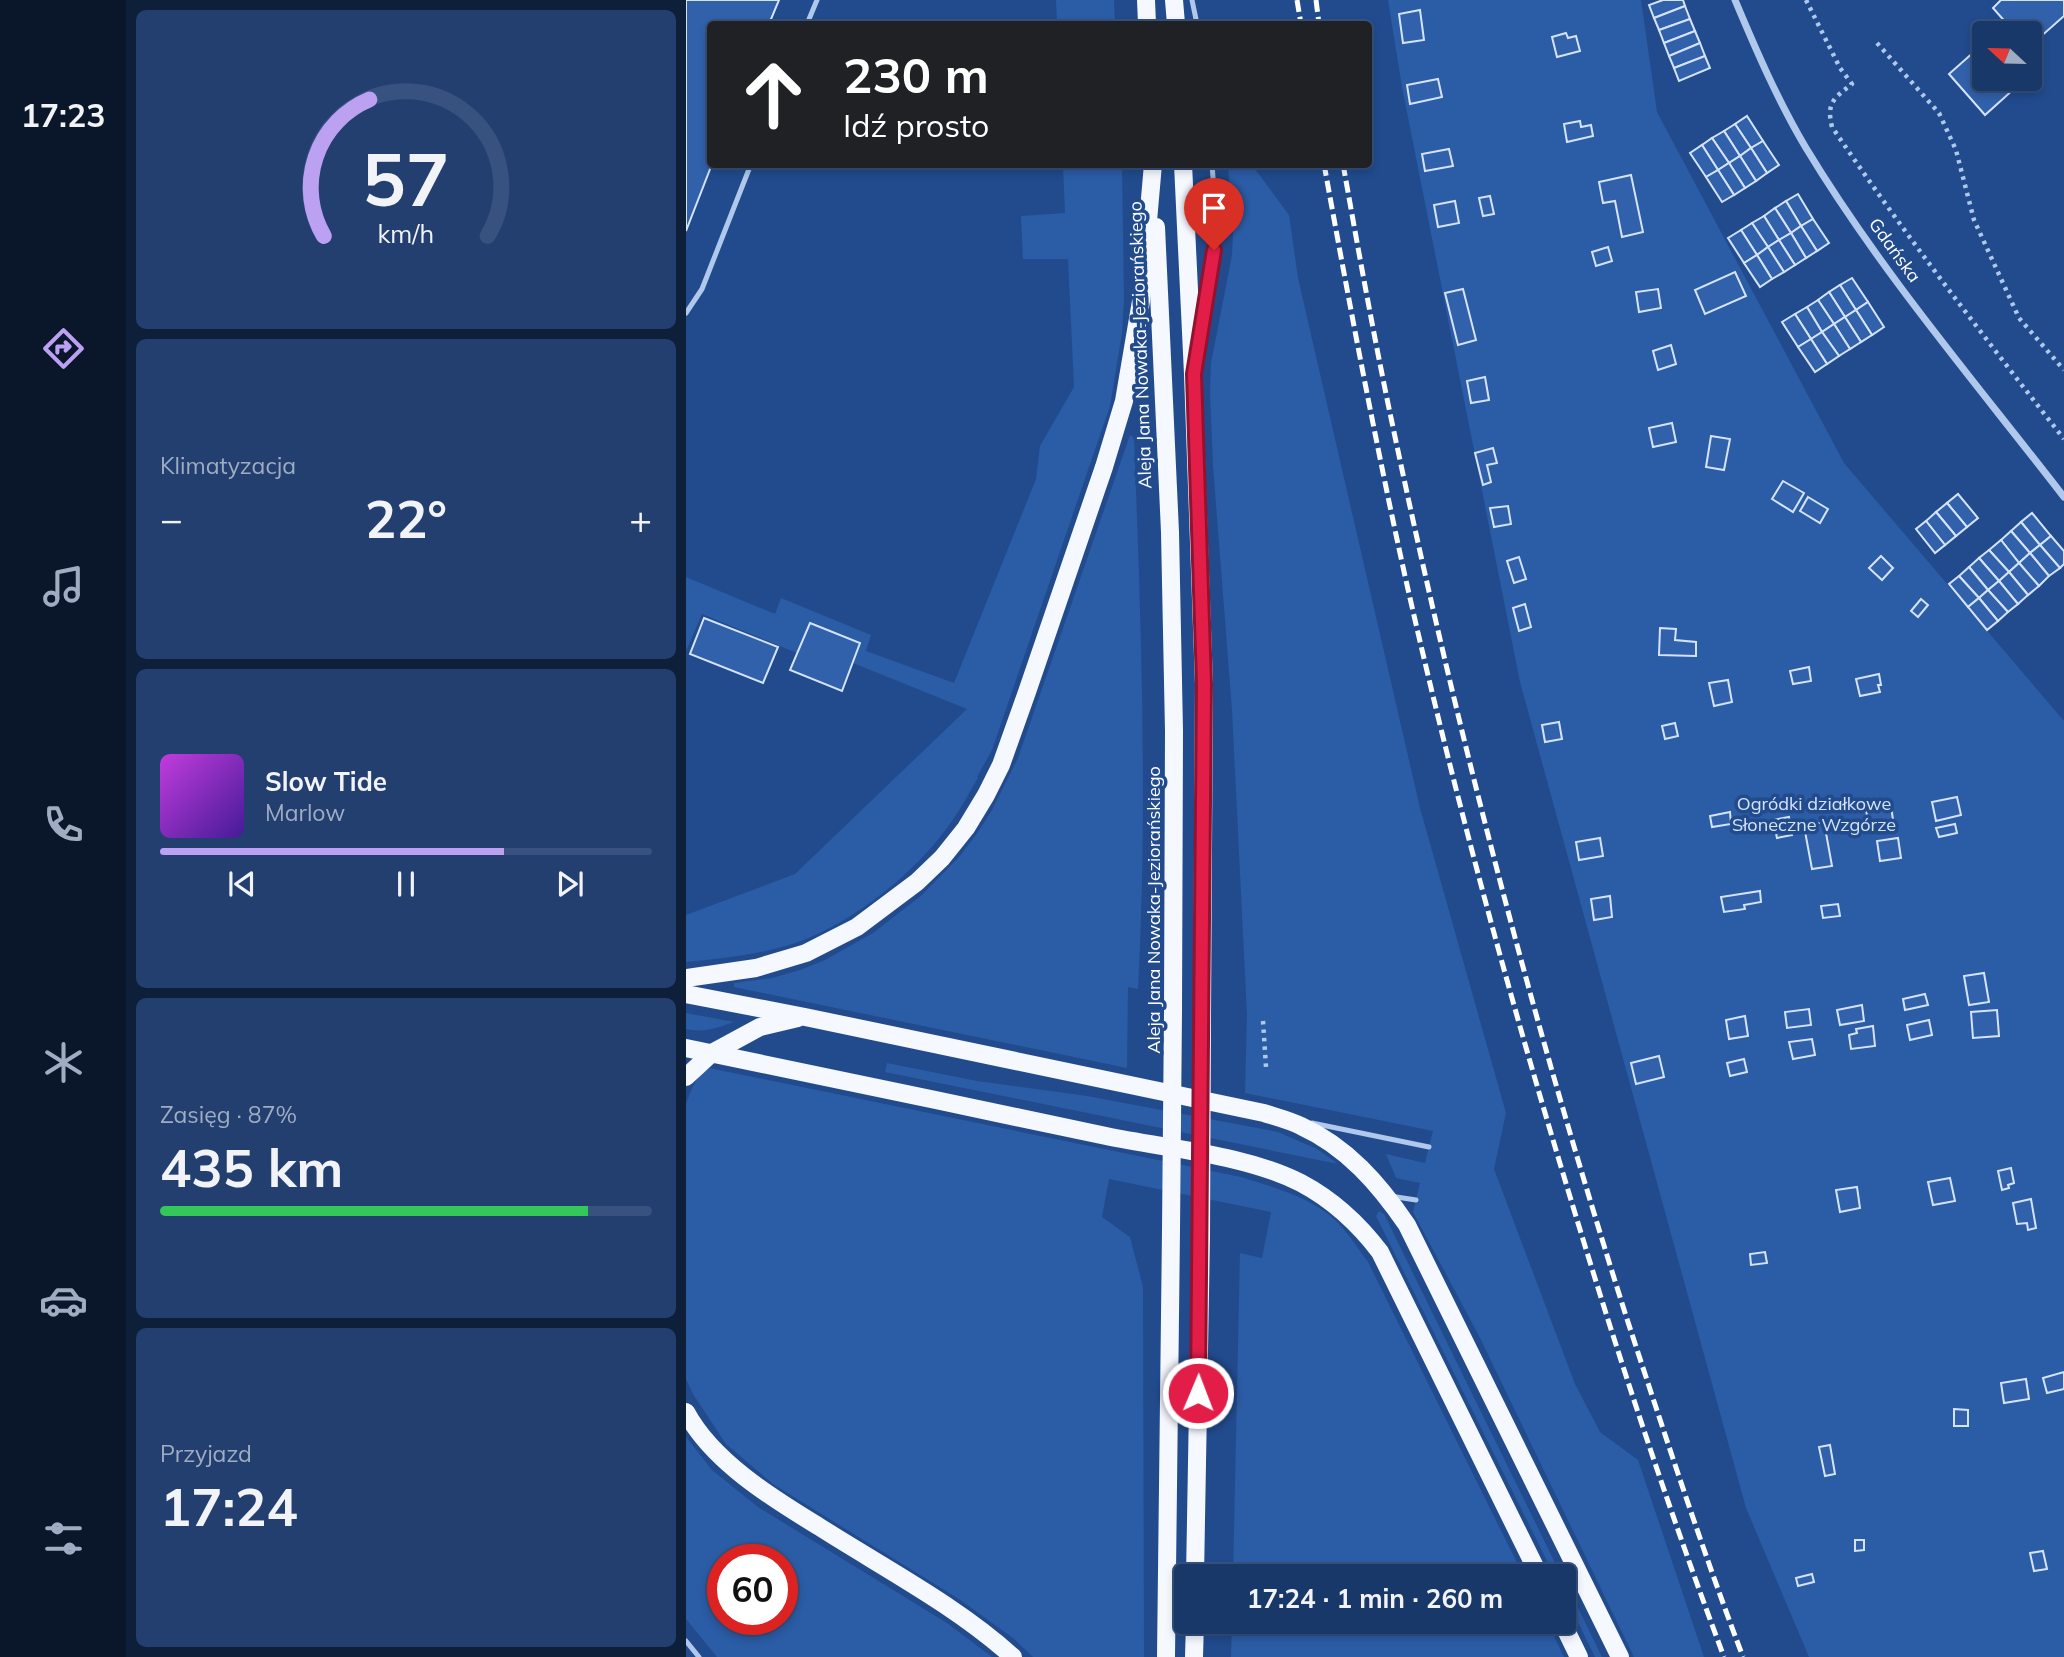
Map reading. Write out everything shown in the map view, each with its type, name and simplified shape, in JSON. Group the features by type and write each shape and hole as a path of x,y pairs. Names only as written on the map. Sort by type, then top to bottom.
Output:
{"main road":[{"path":"1146,0 1147,21"},
{"path":"1174,0 1175,21"},
{"path":"686,978 756,968 806,953 857,927 917,882 942,858 966,828 986,795 1001,765 1027,692 1125,401 1141,301 1154,168"},
{"name":"Aleja Jana Nowaka-Jeziorańskiego","path":"1154,168 1170,532 1174,704 1166,1657"},
{"path":"1183,168 1194,374 1204,684 1201,1236 1195,1564"},
{"path":"686,994 1265,1113 1301,1126 1333,1145 1363,1168 1387,1195 1407,1225 1620,1657"},
{"path":"686,1077 712,1053 760,1027 805,1017"},
{"path":"686,1048 1111,1137 1256,1164 1300,1182 1333,1202 1361,1227 1380,1252 1534,1564"},
{"path":"686,1412 716,1452 767,1495 953,1611 1013,1657"},
{"path":"1194,1657 1195,1634"},
{"path":"1568,1634 1579,1657"}],"street":[{"name":"Gdańska","path":"1735,0 1778,97 1806,148 1861,231 1915,305 2064,497"}],"lane":[{"path":"808,21 817,0"},
{"path":"1192,0 1196,21"},
{"path":"686,313 702,289 749,168"},
{"path":"1194,374 1214,250 1212,168"},
{"path":"1265,1113 1429,1147"},
{"path":"1387,1195 1416,1200"},
{"path":"686,1641 699,1657"}],"path":[{"path":"1806,0 1840,68 1852,84 1835,97 1830,106 1832,127 1900,226 2064,439"},
{"path":"1877,43 1939,113 1956,150 1974,220 2019,318 2064,370"},
{"path":"1263,1021 1266,1067"}],"green space":[{"path":"1056,0 1114,0 1115,21 1057,21"},
{"name":"Ogródki działkowe Słoneczne Wzgórze","path":"1388,0 1641,0 1657,112 1844,463 2064,721 2064,1657 1809,1657 1746,1508 1520,682 1402,87"},
{"path":"1063,168 1122,168 1122,333 1110,406 992,750 978,778 947,828 915,865 853,914 808,938 786,946 686,962 686,915 795,874 967,709 853,663 860,643 810,623 797,653 702,614 686,651 686,577 775,614 781,598 871,635 866,651 954,683 1036,479 1040,446 1074,387 1068,259 1023,259 1021,216 1065,213"},
{"path":"1228,168 1254,168 1289,215 1298,278 1420,808 1506,1113 1494,1169 1575,1384 1600,1432 1638,1460 1704,1657 1634,1657 1479,1336 1413,1212 1420,1183 1396,1178 1386,1154 1425,1163 1433,1131 1245,1093 1247,1015 1232,710 1213,466 1210,392 1211,363 1232,255"},
{"path":"1130,435 1134,438 1137,507 1143,851 1138,989 1128,987 1127,1068 734,987 734,983 772,978 800,970 825,960 873,933 922,895 960,856 978,832 1018,758"},
{"path":"686,1013 734,1022 705,1030 686,1029"},
{"path":"887,1063 977,1081 1087,1096 1278,1132 1317,1149 1338,1164 885,1072"},
{"path":"709,1068 1241,1177 1289,1193 1323,1210 1343,1228 1368,1262 1518,1564 1233,1564 1240,1253 1262,1258 1271,1212 1109,1179 1102,1217 1130,1237 1143,1287 1144,1657 1033,1657 1013,1638 959,1599 773,1484 726,1444 693,1394 686,1379 686,1104 692,1088"},
{"path":"1379,1211 1384,1214 1556,1564 1549,1564 1376,1216"},
{"path":"686,1437 712,1470 758,1507 947,1623 992,1657 717,1657 686,1619"},
{"path":"1576,1604 1602,1657 1595,1657 1576,1618"},
{"path":"1232,1634 1553,1634 1564,1657 1231,1657"}],"building":[{"path":"686,0 779,0 770,21 707,21 707,168 710,168 686,231"},
{"path":"1663,0 1683,0 1685,6 1654,18 1649,5"},
{"path":"2001,0 2064,0 2064,16 2042,35 2042,21 2004,21 1993,8"},
{"path":"1685,6 1690,19 1659,30 1654,18"},
{"path":"1420,10 1424,40 1403,43 1399,14"},
{"path":"1690,19 1695,31 1664,43 1659,30"},
{"path":"1695,31 1700,43 1669,56 1664,43"},
{"path":"1566,33 1568,38 1576,36 1580,51 1557,57 1552,37"},
{"path":"1700,43 1705,56 1674,68 1669,56"},
{"path":"1972,54 1972,91 2012,91 1985,115 1949,74"},
{"path":"1705,56 1710,68 1679,81 1674,68"},
{"path":"1438,79 1442,97 1410,104 1407,85"},
{"path":"1747,116 1763,141 1751,148 1735,124"},
{"path":"1580,121 1581,127 1591,125 1593,136 1567,142 1564,124"},
{"path":"1735,124 1751,148 1740,156 1724,131"},
{"path":"1724,131 1740,156 1729,163 1712,138"},
{"path":"1712,138 1729,163 1718,170 1702,145"},
{"path":"1763,141 1779,165 1767,173 1751,148"},
{"path":"1702,145 1718,170 1706,177 1690,153"},
{"path":"1751,148 1767,173 1756,181 1740,156"},
{"path":"1449,149 1453,166 1425,171 1422,154"},
{"path":"1740,156 1756,181 1745,188 1729,163"},
{"path":"1729,163 1745,188 1734,195 1718,170"},
{"path":"1718,170 1734,195 1722,202 1706,177"},
{"path":"1631,175 1643,232 1622,237 1615,201 1603,203 1599,182"},
{"path":"1798,194 1813,219 1801,226 1786,201"},
{"path":"1490,196 1494,214 1483,216 1479,198"},
{"path":"1455,201 1459,223 1438,227 1434,205"},
{"path":"1786,201 1801,226 1791,233 1775,208"},
{"path":"1775,208 1791,233 1779,240 1764,216"},
{"path":"1764,216 1779,240 1768,247 1752,223"},
{"path":"1813,219 1829,243 1817,251 1801,226"},
{"path":"1752,223 1768,247 1757,255 1741,230"},
{"path":"1801,226 1817,251 1806,258 1791,233"},
{"path":"1741,230 1757,255 1744,263 1728,238"},
{"path":"1791,233 1806,258 1795,265 1779,240"},
{"path":"1779,240 1795,265 1784,272 1768,247"},
{"path":"1608,247 1612,261 1596,266 1592,252"},
{"path":"1768,247 1784,272 1772,279 1757,255"},
{"path":"1757,255 1772,279 1760,287 1744,263"},
{"path":"1735,272 1746,296 1705,314 1695,290"},
{"path":"1852,278 1868,302 1856,310 1840,285"},
{"path":"1840,285 1856,310 1845,317 1829,292"},
{"path":"1463,289 1476,340 1458,345 1445,293"},
{"path":"1658,289 1661,308 1639,312 1636,292"},
{"path":"1829,292 1845,317 1834,324 1818,300"},
{"path":"1818,300 1834,324 1822,332 1807,307"},
{"path":"1868,302 1884,327 1872,335 1856,310"},
{"path":"1807,307 1822,332 1811,339 1795,314"},
{"path":"1856,310 1872,335 1861,342 1845,317"},
{"path":"1795,314 1811,339 1798,347 1782,322"},
{"path":"1845,317 1861,342 1850,349 1834,324"},
{"path":"1834,324 1850,349 1839,356 1822,332"},
{"path":"1822,332 1839,356 1827,364 1811,339"},
{"path":"1811,339 1827,364 1815,372 1798,347"},
{"path":"1671,345 1676,364 1658,370 1653,351"},
{"path":"1485,377 1489,400 1471,403 1467,381"},
{"path":"1672,423 1676,442 1653,447 1649,428"},
{"path":"1711,436 1730,439 1724,470 1706,467"},
{"path":"1493,448 1497,463 1487,465 1491,482 1483,485 1475,453"},
{"path":"1783,481 1804,493 1793,512 1772,499"},
{"path":"1958,494 1978,518 1967,527 1947,503"},
{"path":"1808,497 1828,509 1820,523 1800,511"},
{"path":"1947,503 1967,527 1956,536 1936,512"},
{"path":"1508,506 1511,524 1494,527 1490,508"},
{"path":"1936,512 1956,536 1945,545 1926,521"},
{"path":"2032,513 2051,536 2040,545 2021,522"},
{"path":"1926,521 1945,545 1935,553 1916,529"},
{"path":"2021,522 2040,545 2030,553 2011,531"},
{"path":"2011,531 2030,553 2019,563 2001,540"},
{"path":"2051,536 2064,551 2064,564 2060,568 2040,545"},
{"path":"2001,540 2019,563 2009,572 1989,550"},
{"path":"2040,545 2060,568 2049,576 2030,553"},
{"path":"1989,550 2009,572 1999,581 1979,558"},
{"path":"2030,553 2049,576 2039,586 2019,563"},
{"path":"1881,556 1893,568 1882,580 1869,568"},
{"path":"1519,557 1526,579 1514,583 1507,561"},
{"path":"1979,558 1999,581 1988,590 1969,567"},
{"path":"2019,563 2039,586 2028,595 2009,572"},
{"path":"1969,567 1988,590 1979,598 1959,576"},
{"path":"2009,572 2028,595 2018,604 1999,581"},
{"path":"1959,576 1979,598 1968,607 1949,584"},
{"path":"1999,581 2018,604 2008,612 1988,590"},
{"path":"1988,590 2008,612 1998,621 1979,598"},
{"path":"1979,598 1998,621 1987,630 1968,607"},
{"path":"1921,599 1928,605 1918,617 1911,611"},
{"path":"1525,604 1531,627 1519,631 1513,608"},
{"path":"704,618 778,647 763,683 690,654"},
{"path":"810,623 860,643 842,691 790,670"},
{"path":"1660,628 1676,629 1675,640 1696,642 1696,656 1659,655"},
{"path":"1809,667 1811,681 1793,684 1790,671"},
{"path":"1879,674 1880,692 1860,696 1856,679"},
{"path":"1728,680 1732,702 1714,706 1709,683"},
{"path":"1559,722 1562,739 1545,742 1542,725"},
{"path":"1675,723 1678,736 1665,739 1662,726"},
{"path":"1957,797 1961,815 1936,821 1932,802"},
{"path":"1891,806 1894,827 1869,830 1866,809"},
{"path":"1730,812 1731,824 1712,827 1710,816"},
{"path":"1789,817 1792,835 1777,838 1773,820"},
{"path":"1824,822 1832,866 1812,869 1804,826"},
{"path":"1955,824 1957,833 1939,837 1936,828"},
{"path":"1600,838 1603,856 1579,860 1576,842"},
{"path":"1898,838 1901,858 1880,861 1877,841"},
{"path":"1760,891 1761,902 1744,905 1745,909 1724,912 1721,897"},
{"path":"1610,896 1612,917 1594,920 1591,899"},
{"path":"1838,904 1840,916 1823,918 1821,906"},
{"path":"1984,973 1989,1002 1969,1005 1964,976"},
{"path":"1925,994 1928,1005 1905,1010 1903,999"},
{"path":"1862,1005 1864,1021 1840,1025 1837,1010"},
{"path":"1809,1009 1811,1025 1787,1028 1785,1012"},
{"path":"1997,1010 1999,1036 1973,1038 1971,1012"},
{"path":"1745,1016 1748,1036 1729,1039 1726,1020"},
{"path":"1929,1020 1932,1035 1910,1040 1907,1025"},
{"path":"1873,1026 1875,1046 1851,1049 1849,1035 1857,1033 1856,1029"},
{"path":"1812,1039 1815,1055 1793,1059 1789,1042"},
{"path":"1659,1056 1664,1077 1636,1084 1631,1063"},
{"path":"1744,1059 1747,1072 1730,1076 1727,1063"},
{"path":"2011,1168 2014,1183 2002,1190 1998,1171"},
{"path":"1950,1178 1955,1201 1933,1205 1928,1182"},
{"path":"1857,1187 1860,1208 1840,1212 1836,1190"},
{"path":"2031,1199 2036,1228 2028,1230 2027,1223 2017,1224 2013,1203"},
{"path":"1765,1252 1767,1263 1751,1265 1750,1254"},
{"path":"2064,1372 2064,1389 2047,1393 2043,1378"},
{"path":"2026,1379 2029,1399 2004,1403 2001,1383"},
{"path":"1954,1409 1968,1410 1968,1426 1954,1426"},
{"path":"1830,1445 1835,1474 1825,1476 1819,1447"},
{"path":"1855,1540 1864,1540 1864,1550 1855,1551"},
{"path":"2043,1551 2047,1569 2034,1571 2030,1553"},
{"path":"1812,1574 1814,1582 1798,1586 1796,1578"}],"railway":[{"path":"1297,0 1300,21"},
{"path":"1316,0 1319,21"},
{"path":"1325,168 1405,576 1440,726 1498,949 1600,1293 1659,1476 1724,1657"},
{"path":"1344,168 1380,365 1418,544 1499,878 1560,1099 1627,1319 1743,1657"}],"route":[{"path":"1198,1393 1204,684 1194,374 1214,250"}]}
